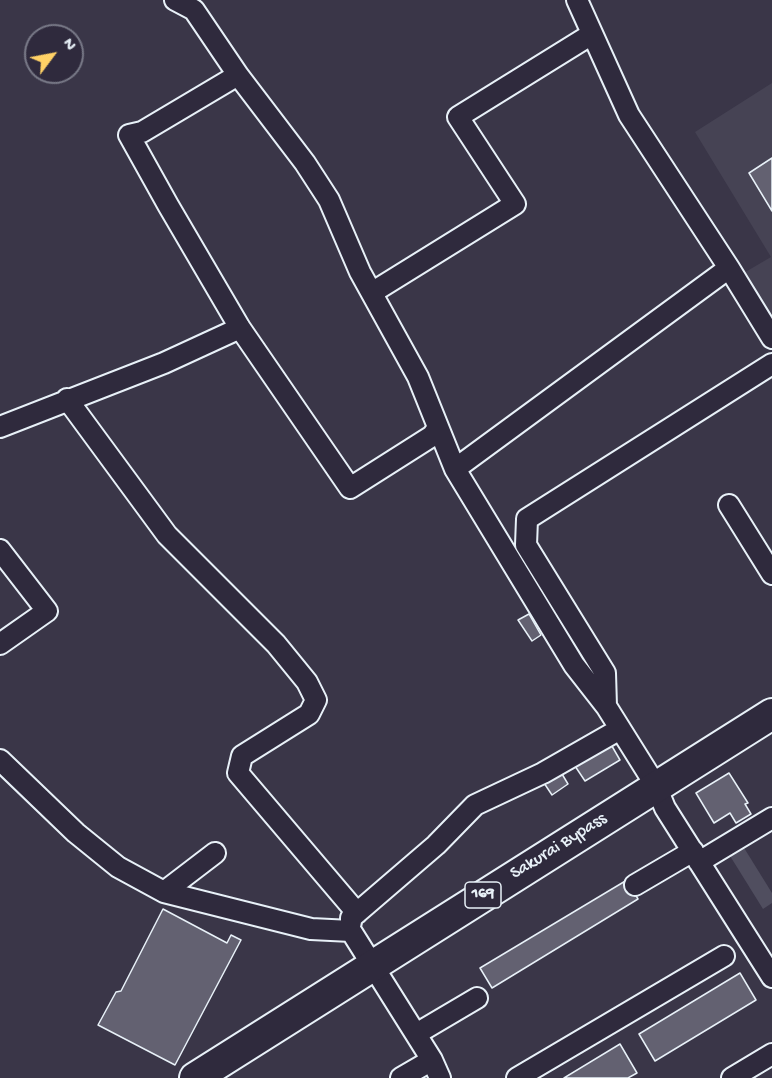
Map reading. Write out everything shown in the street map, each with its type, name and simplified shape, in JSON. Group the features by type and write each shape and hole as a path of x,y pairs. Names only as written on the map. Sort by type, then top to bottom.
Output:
{"highway":[{"name":"Sakurai Bypass","path":"195,1078 772,714"}],"street":[{"path":"175,0 194,10 238,75 305,163 329,200 360,272 418,376 437,429 455,469 574,665 606,706 656,786 665,808 772,977"},
{"path":"577,0 629,115 772,338"},
{"path":"373,292 515,204 458,117 592,34"},
{"path":"238,75 142,132 129,135 168,205 240,328 350,488 432,436 437,429"},
{"path":"455,469 729,268"},
{"path":"0,427 164,363 240,328"},
{"path":"606,706 605,673 526,545 527,519 772,364"},
{"path":"67,399 167,535 276,644 307,682 316,700 309,714 242,756 238,773 354,922 373,965 436,1069 401,1078"},
{"path":"729,505 772,574"},
{"path":"0,550 47,610 0,644"},
{"path":"0,760 76,833 118,867 164,892 312,929 354,922 475,805 543,773 620,729"},
{"path":"635,885 772,818"},
{"path":"164,892 215,853"},
{"path":"517,1078 724,956"},
{"path":"416,1034 477,998"},
{"path":"732,1078 772,1054"}],"shaded area":[{"path":"772,83 772,321 742,274 771,257 695,132"},
{"path":"741,843 772,893 772,903 763,909 727,851"}],"building":[{"path":"772,158 772,211 749,173"},
{"path":"529,614 541,635 532,641 518,620"},
{"path":"609,741 620,760 585,781 573,763"},
{"path":"559,769 568,784 552,795 542,780"},
{"path":"729,773 748,803 745,804 751,814 736,823 730,813 714,823 696,793"},
{"path":"627,880 638,899 492,988 480,968"},
{"path":"163,909 227,943 231,935 241,940 175,1065 98,1025 116,992 121,991"},
{"path":"740,973 756,1000 655,1061 639,1034"},
{"path":"620,1044 637,1073 628,1078 564,1078"}]}
